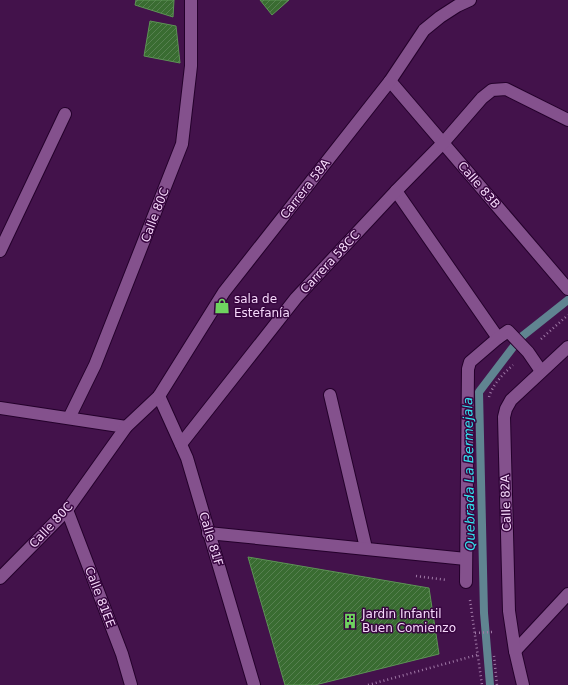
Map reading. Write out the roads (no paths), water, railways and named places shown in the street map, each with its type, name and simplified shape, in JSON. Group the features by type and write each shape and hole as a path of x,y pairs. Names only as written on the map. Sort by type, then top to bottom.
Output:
{"street":[{"name":"Calle 80C","path":"69,418 95,365 182,144 191,66 191,0"},
{"name":"Carrera 58A","path":"159,396 224,292 390,81 424,30 440,17 470,0"},
{"name":"Calle 83B","path":"390,81 565,286"},
{"name":"Carrera 58CC","path":"181,444 296,298 443,143 482,98 492,90 506,89 568,120"},
{"path":"0,251 65,114"},
{"path":"396,191 503,335 525,349 541,371"},
{"path":"466,582 468,369 470,362 503,335"},
{"name":"Calle 82A","path":"522,685 509,611 504,417 511,400 568,347"},
{"path":"330,395 366,548"},
{"name":"Calle 80C","path":"0,578 67,510 126,427 159,396"},
{"name":"Calle 81F","path":"159,396 187,458 254,685"},
{"path":"0,408 126,427"},
{"name":"Calle 81EE","path":"67,510 122,654 131,685"},
{"path":"208,533 466,559"},
{"path":"515,651 568,594"}],"waterway":[{"name":"Quebrada La Bermejala","path":"490,685 484,613 479,392 520,338 568,300"}],"place":[{"name":"sala de Estefanía","path":"222,306"},
{"name":"Jardin Infantil Buen Comienzo","path":"350,621"}]}
